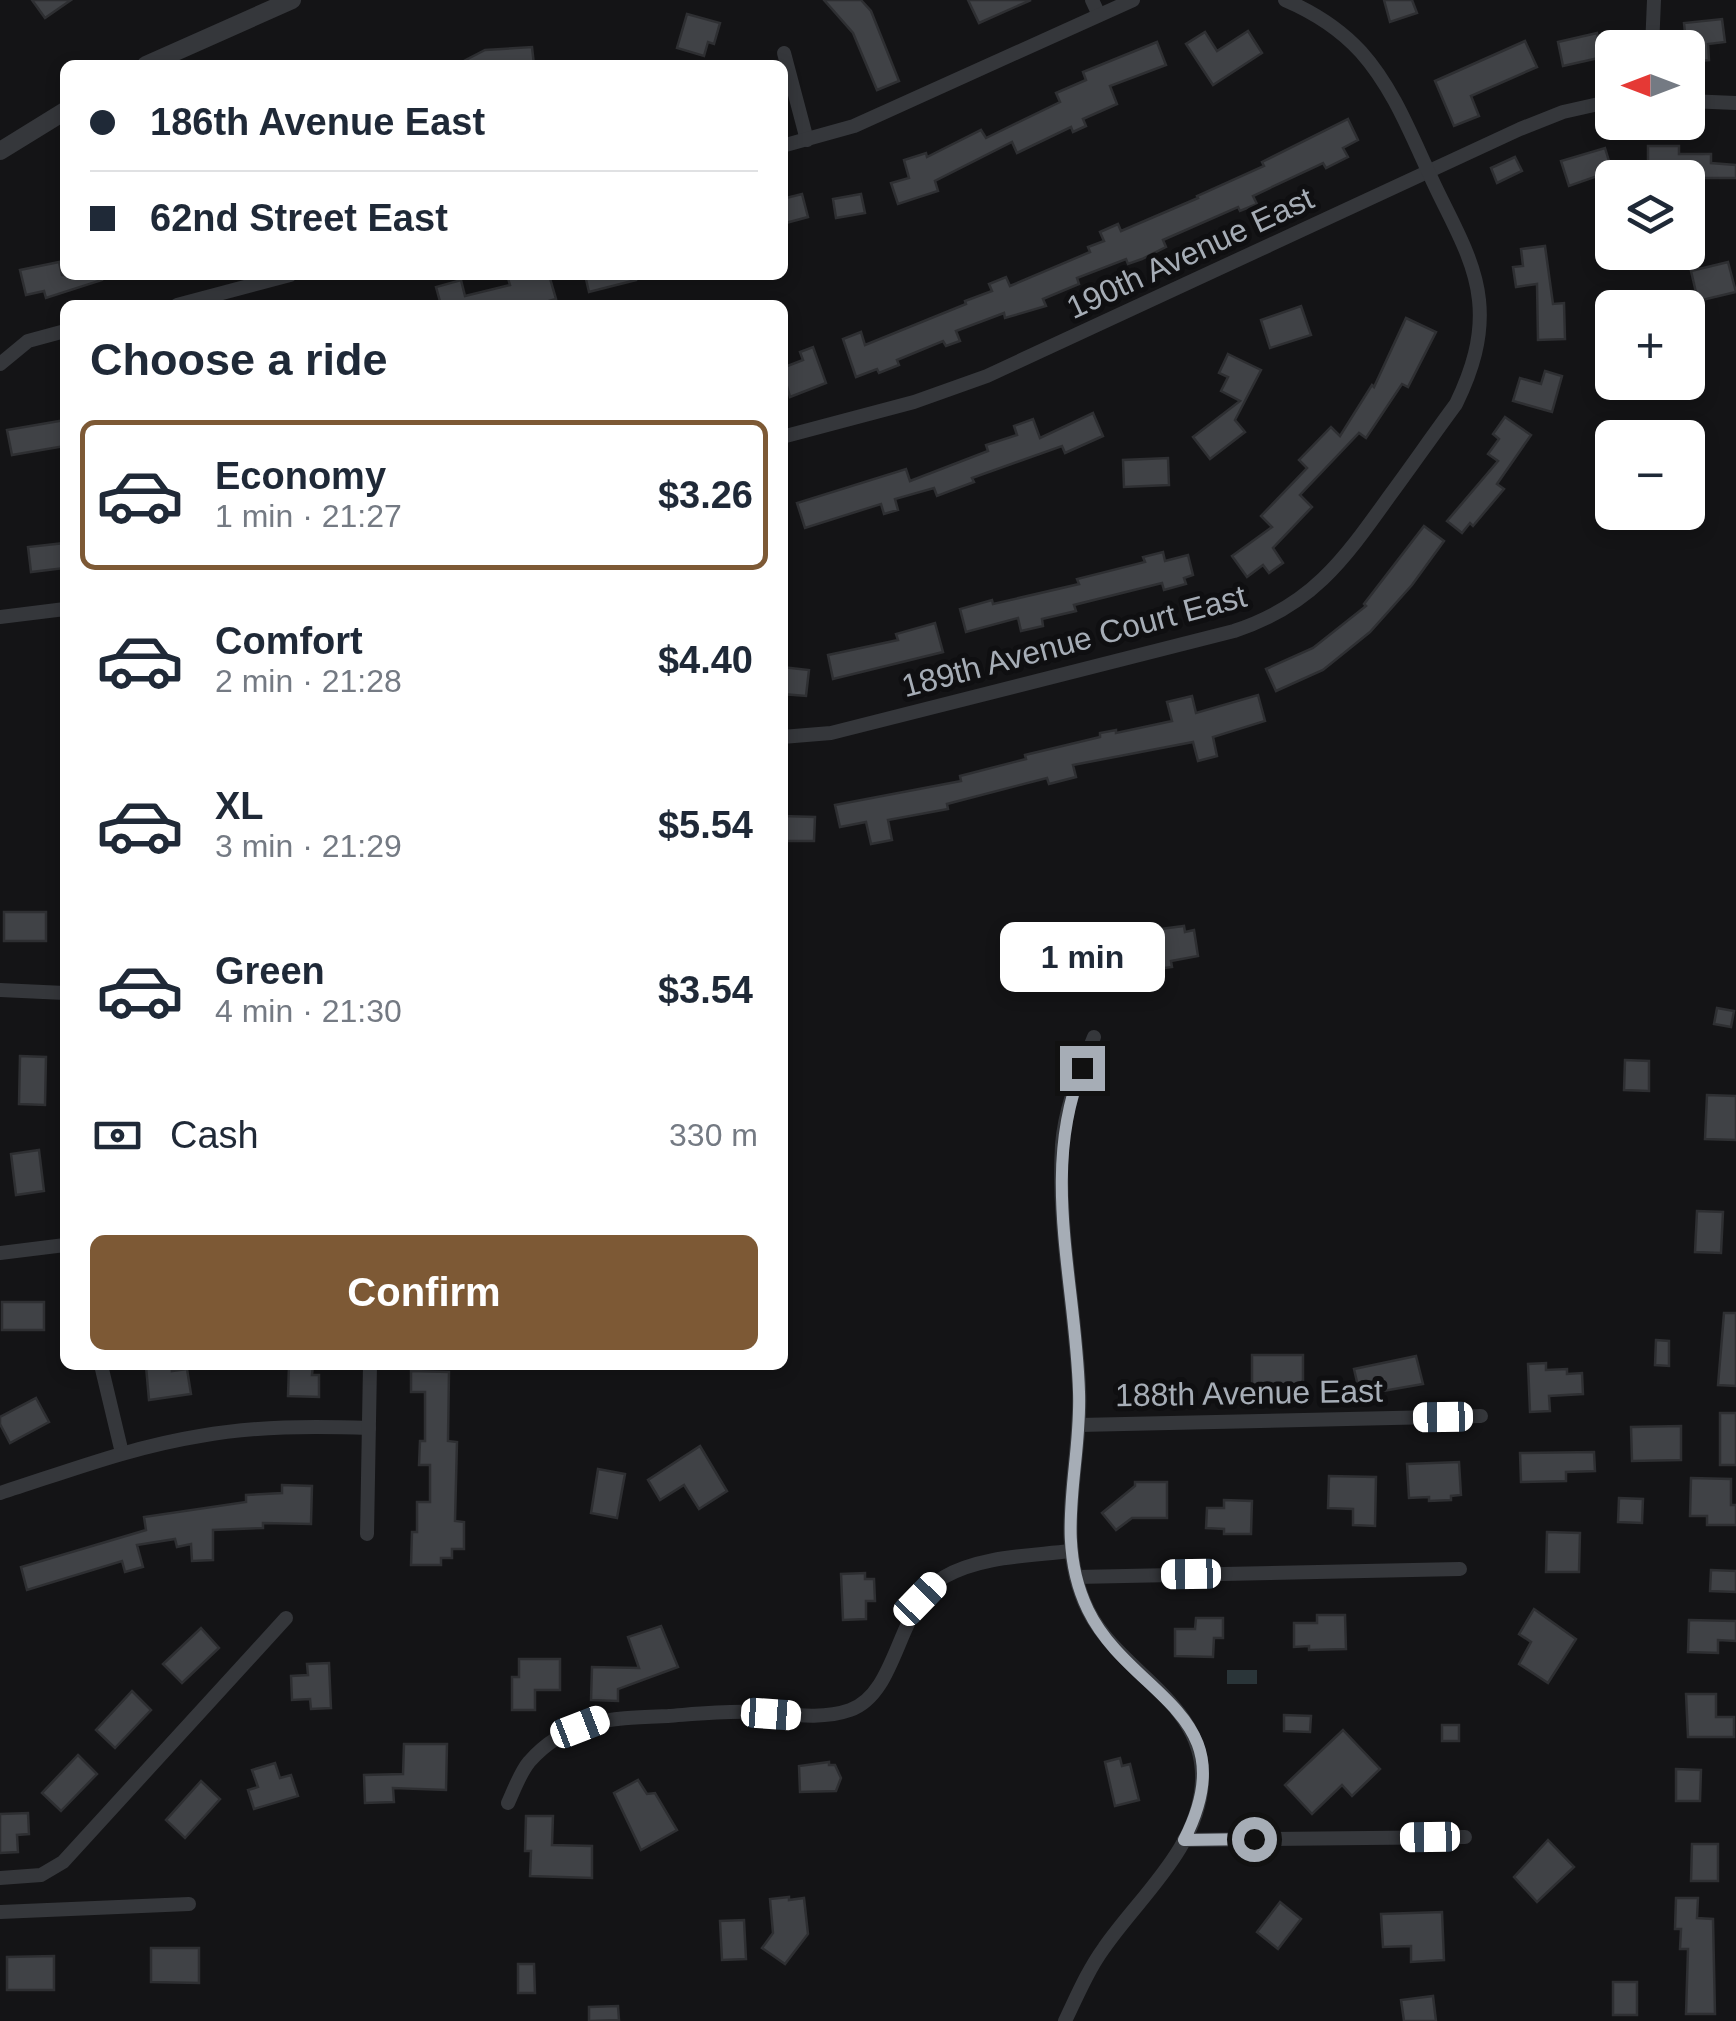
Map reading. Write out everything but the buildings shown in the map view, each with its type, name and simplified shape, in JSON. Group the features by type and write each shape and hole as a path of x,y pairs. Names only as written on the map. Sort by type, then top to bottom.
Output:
{"street":[{"path":"157,60 292,0"},
{"path":"1092,0 1099,15"},
{"path":"788,144 854,126 900,107 1133,0"},
{"name":"189th Avenue Court East","path":"788,737 831,733 1234,631 1284,610 1313,590 1350,551 1456,404 1476,354 1480,314 1474,274 1380,75 1358,49 1307,4 1285,0"},
{"path":"1653,30 1654,0"},
{"path":"784,53 786,60"},
{"path":"788,69 806,140"},
{"path":"1705,102 1736,103"},
{"name":"190th Avenue East","path":"788,435 914,402 987,376 1542,119 1595,105"},
{"path":"0,151 60,114"},
{"path":"196,300 271,280"},
{"path":"0,364 28,341 60,332"},
{"path":"0,616 60,610"},
{"path":"0,990 60,993"},
{"path":"1065,2021 1102,1951 1160,1878 1184,1840 1197,1812 1202,1777 1201,1756 1191,1727 1097,1626 1076,1577 1070,1551 1070,1496 1079,1425 1077,1356 1062,1219 1062,1154 1070,1098 1094,1037"},
{"path":"0,1253 60,1247"},
{"path":"101,1370 122,1453"},
{"path":"367,1534 370,1370"},
{"name":"188th Avenue East","path":"1079,1425 1481,1416"},
{"path":"0,1494 122,1453 239,1430 368,1428"},
{"path":"508,1802 527,1764 559,1735 601,1719 749,1712 824,1714 849,1710 872,1696 920,1599 941,1578 993,1561 1070,1551"},
{"path":"1076,1577 1460,1570"},
{"path":"0,1878 41,1875 63,1862 286,1618"},
{"path":"1184,1840 1465,1836"},
{"path":"0,1912 190,1904"}],"shaded area":[{"path":"1227,1670 1257,1670 1257,1684 1227,1684"}],"route":[{"path":"1082,1068 1070,1098 1062,1142 1062,1219 1079,1392 1070,1496 1070,1551 1080,1589 1097,1626 1170,1701 1191,1727 1197,1742 1201,1792 1184,1840 1254,1839"}]}
